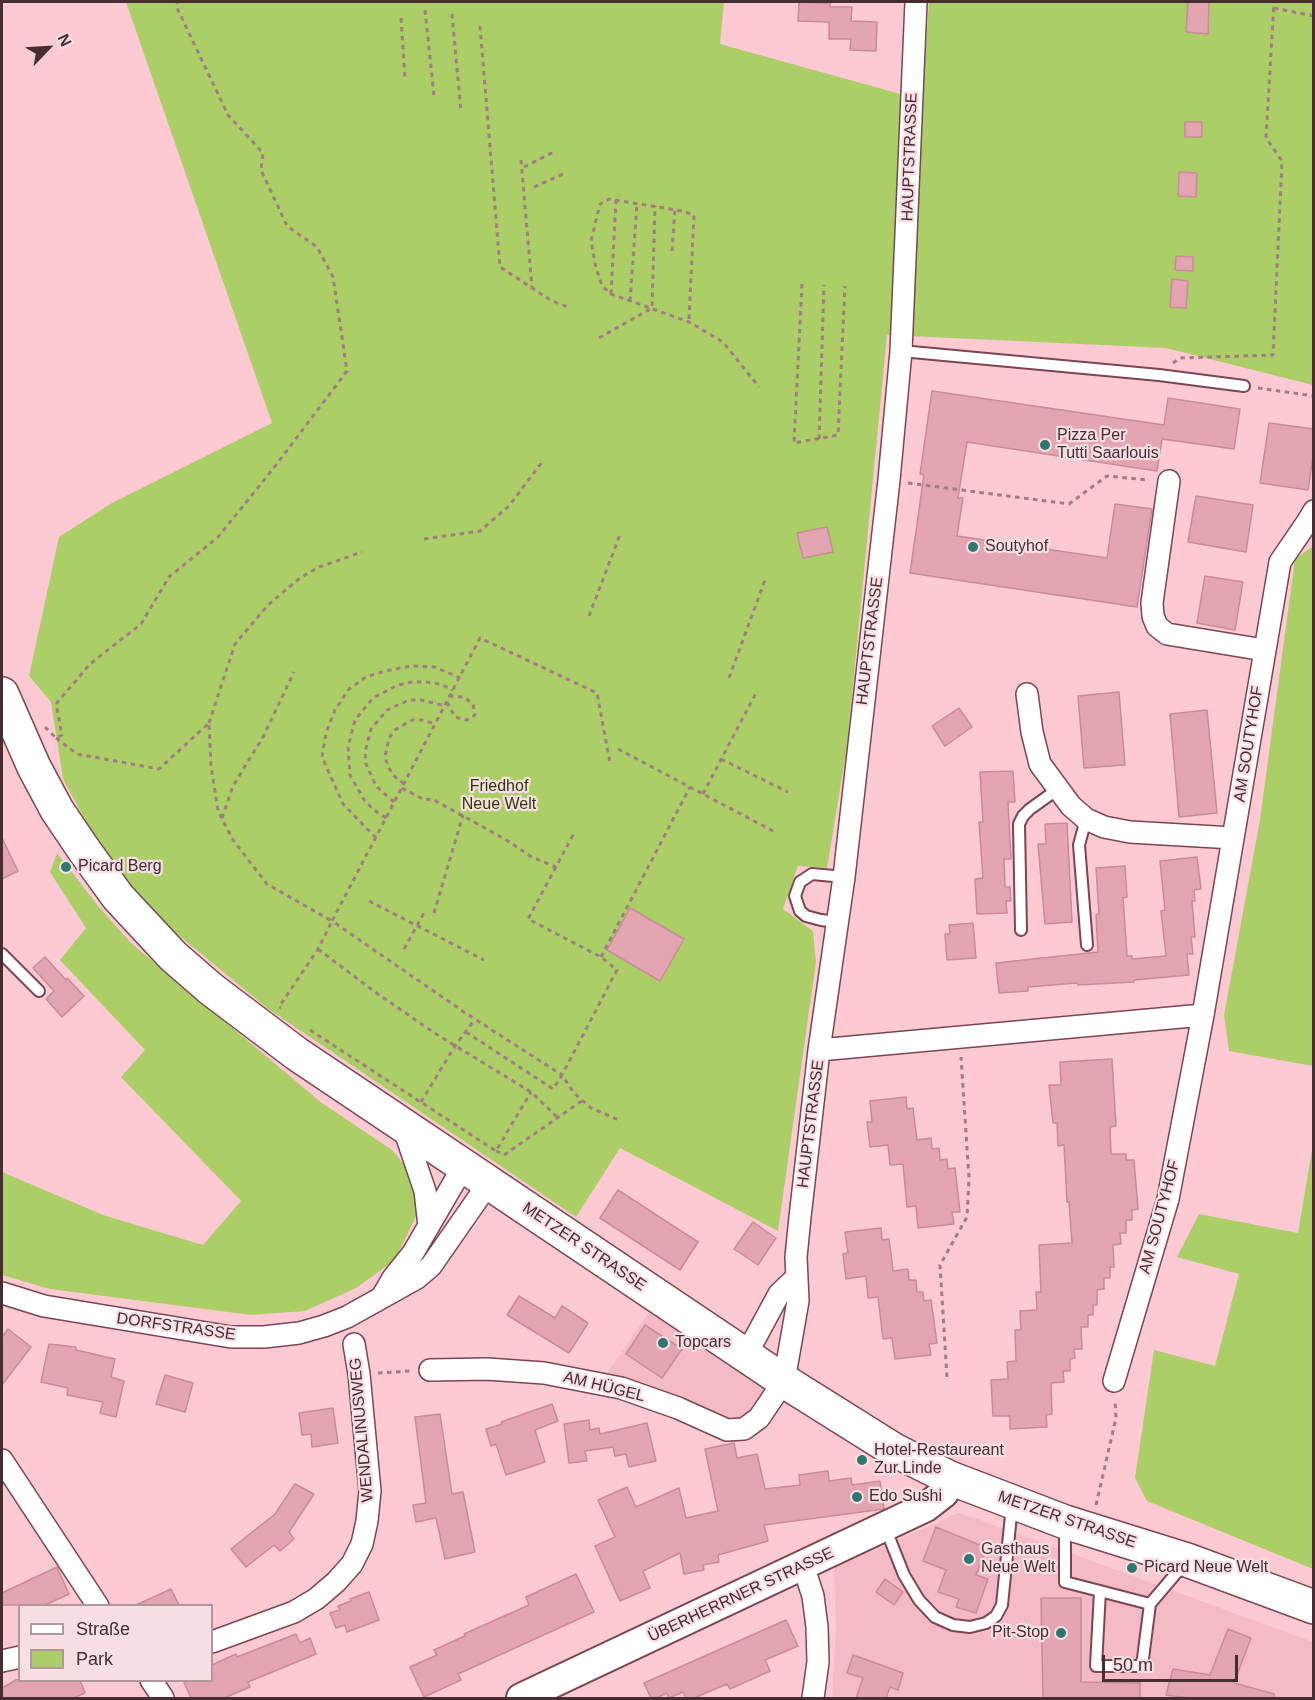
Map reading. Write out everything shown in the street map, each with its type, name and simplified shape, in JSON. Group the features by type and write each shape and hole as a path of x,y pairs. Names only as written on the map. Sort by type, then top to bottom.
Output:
{"main road":[{"name":"METZER STRASSE","path":"2,694 34,767 57,810 118,897 173,956 219,995 297,1054 412,1114 476,1175 784,1380 894,1450 950,1478 1077,1526 1187,1560 1314,1607"},
{"name":"ÜBERHERRNER STRASSE","path":"521,1698 885,1527 935,1500 944,1493 950,1478"}],"street":[{"name":"HAUPTSTRASSE","path":"784,1380 798,1301 796,1278 799,1227 819,1050 844,877 889,480 901,351 916,2"},
{"path":"1169,481 1152,603 1152,616 1157,626 1167,634 1264,651"},
{"name":"AM SOUTYHOF","path":"1114,1381 1168,1199 1203,1015 1280,562 1314,511"},
{"path":"1027,694 1032,732 1040,764 1071,806 1086,819 1104,827 1130,832 1233,838"},
{"path":"819,1050 1203,1015"},
{"path":"412,1114 426,1191 429,1226"},
{"name":"DORFSTRASSE","path":"382,1297 429,1226 476,1175"},
{"name":"DORFSTRASSE","path":"2,1293 44,1306 231,1337 299,1333 316,1329 346,1317 402,1288 431,1266 476,1175"},
{"path":"746,1354 779,1294 796,1278"},
{"name":"WENDALINUSWEG","path":"213,1642 294,1612 316,1599 352,1564 362,1544 368,1521 370,1491 354,1344"},
{"name":"AM HÜGEL","path":"430,1370 487,1369 544,1373 621,1388 678,1408 726,1430 744,1429 759,1418 784,1380"},
{"path":"2,1460 97,1604"},
{"path":"803,1566 813,1596 817,1627 818,1662 813,1698"},
{"path":"2,1661 18,1657"},
{"path":"152,1682 163,1698"}],"lane":[{"path":"901,351 1159,375 1244,386"},
{"path":"1021,930 1019,824 1030,809 1058,789"},
{"path":"1086,819 1079,845 1087,945"},
{"path":"837,922 806,916 800,911 795,896 800,882 812,874 827,873 844,877"},
{"path":"2,954 39,991"},
{"path":"885,1527 904,1575 919,1600 935,1617 953,1625 970,1627 986,1623 996,1616 1002,1605 1013,1502"},
{"path":"1077,1526 1065,1582 1150,1604"},
{"path":"1100,1591 1096,1666 1142,1666 1150,1604 1187,1560"}],"path":[{"path":"56,738 62,735 56,704 90,664 141,624 169,578 218,537 347,371 333,277 317,247 287,226 261,170 262,153 228,114 178,10 177,2"},
{"path":"1159,375 1180,358 1273,355 1282,161 1266,138 1274,2"},
{"path":"1274,8 1314,16"},
{"path":"425,10 434,96"},
{"path":"452,14 461,111"},
{"path":"401,18 405,78"},
{"path":"480,26 500,267 552,301 568,308"},
{"path":"524,167 556,151"},
{"path":"521,160 532,288"},
{"path":"534,187 563,174"},
{"path":"689,320 694,215 675,209 609,199 600,204 591,241 602,286 611,294 689,322 723,342 759,387"},
{"path":"611,294 616,200"},
{"path":"630,301 637,203"},
{"path":"652,308 656,206"},
{"path":"672,251 675,209"},
{"path":"802,284 794,443 838,435 845,286"},
{"path":"819,439 825,285"},
{"path":"599,338 652,308"},
{"path":"1244,386 1314,396"},
{"path":"424,539 480,531 509,506 542,462"},
{"path":"925,485 1069,504 1107,476 1169,481"},
{"path":"589,616 621,532"},
{"path":"362,552 319,567 300,578 268,605 235,644 209,723 211,766 218,811 233,840 267,884 332,921 562,1075 574,1093 591,1108 621,1121"},
{"path":"729,678 765,580"},
{"path":"286,1012 279,1007 318,949 480,638 597,693 610,764"},
{"path":"376,838 343,804 322,758 326,733 335,710 350,689 366,677 385,671 411,666 435,667 460,678"},
{"path":"222,818 233,786 263,737 294,672"},
{"path":"386,818 364,800 350,775 347,761 348,747 355,720 373,698 398,685 426,682 440,684 453,690"},
{"path":"703,794 757,691"},
{"path":"394,802 376,786 368,770 365,752 372,729 387,710 409,700 446,704 455,717 466,720 475,715 473,704 464,697 450,696"},
{"path":"436,724 412,720 395,730 389,738 385,757 393,775 403,786 425,800 432,799 505,839 530,856 556,867"},
{"path":"42,724 77,754 159,769 209,723"},
{"path":"618,749 773,831"},
{"path":"721,759 788,792"},
{"path":"601,957 690,787"},
{"path":"434,913 463,815"},
{"path":"466,1032 554,1089 562,1075 617,970 601,957 528,919 573,835"},
{"path":"369,901 484,960"},
{"path":"404,949 424,911"},
{"path":"318,949 375,992 455,1046 531,1092 558,1118"},
{"path":"412,1114 455,1046 476,1019"},
{"path":"302,1024 412,1114 504,1155 583,1101"},
{"path":"947,1377 940,1265 967,1217 969,1179 960,1037"},
{"path":"496,1151 531,1092"},
{"path":"359,1374 430,1370"},
{"path":"1077,1526 1116,1418 1114,1381"}],"shaded area":[{"name":"Topcars","path":"650,1311 769,1392 757,1413 726,1424 606,1375"},
{"path":"958,1513 1313,1642 1313,1698 832,1698 836,1626 834,1568"}],"green space":[{"name":"Friedhof Neue Welt","path":"126,2 724,2 720,44 922,100 929,2 1313,2 1313,385 1166,348 887,335 847,747 827,868 798,866 783,909 813,931 816,962 778,1231 620,1148 576,1217 267,1008 154,915 94,837 63,779 51,702 29,676 59,537 112,503 272,423"},
{"path":"1313,546 1313,1066 1229,1051 1224,1015 1260,820 1295,559"},
{"path":"57,853 99,907 131,943 322,1103 392,1150 407,1168 420,1208 395,1260 356,1288 305,1311 251,1315 50,1289 2,1275 2,1172 103,1215 203,1245 241,1201 121,1077 145,1050 60,960 86,928 50,872"},
{"path":"1313,1144 1314,1569 1147,1501 1135,1478 1154,1350 1215,1366 1239,1274 1177,1257 1199,1214 1298,1233"}],"building":[{"path":"799,2 830,3 830,7 852,7 851,21 877,22 876,51 850,50 851,39 829,39 829,22 798,21"},
{"path":"1188,2 1209,2 1208,34 1186,32"},
{"path":"1185,122 1202,122 1202,137 1185,137"},
{"path":"1179,172 1197,173 1196,197 1178,196"},
{"path":"1176,256 1193,257 1193,271 1175,270"},
{"path":"1172,279 1188,281 1186,308 1170,307"},
{"path":"932,391 1164,425 1168,398 1240,409 1234,449 1162,439 1157,471 967,442 958,498 963,498 957,536 1107,558 1115,504 1152,509 1137,607 910,573 924,475 920,474"},
{"path":"1269,423 1314,429 1314,451 1308,490 1260,483"},
{"path":"1196,496 1253,505 1246,552 1188,542"},
{"path":"827,527 833,552 803,558 797,533"},
{"path":"1205,576 1243,582 1235,630 1197,623"},
{"path":"1119,692 1125,765 1084,768 1078,696"},
{"path":"959,708 972,727 945,746 932,726"},
{"path":"1207,710 1217,813 1179,817 1170,714"},
{"path":"1013,771 1015,802 1008,802 1011,859 1004,859 1005,887 1010,887 1011,901 1006,901 1007,913 977,914 975,879 983,878 979,822 983,822 980,772"},
{"path":"1067,823 1072,922 1045,924 1038,844 1046,844 1045,824"},
{"path":"2,838 18,871 2,879"},
{"path":"1197,857 1201,889 1194,890 1195,901 1192,901 1195,937 1191,937 1193,954 1187,954 1189,975 1134,980 1134,982 1028,987 1028,991 999,993 996,963 1098,952 1096,915 1099,914 1096,868 1125,866 1127,897 1123,898 1127,956 1132,956 1132,959 1166,956 1161,911 1165,910 1160,861"},
{"path":"630,908 684,939 660,981 607,950"},
{"path":"973,923 976,958 947,960 945,934 950,934 949,925"},
{"path":"45,957 84,996 62,1017 46,999 54,991 33,968"},
{"path":"1112,1059 1116,1126 1110,1127 1111,1154 1126,1154 1126,1160 1134,1160 1138,1209 1132,1210 1132,1220 1126,1220 1126,1233 1120,1233 1121,1244 1113,1245 1114,1267 1110,1267 1110,1278 1104,1278 1104,1289 1097,1290 1097,1305 1093,1305 1093,1315 1088,1315 1088,1327 1081,1327 1082,1349 1074,1349 1075,1358 1070,1359 1070,1371 1063,1371 1064,1382 1051,1383 1052,1414 1046,1415 1047,1427 1010,1429 1010,1416 993,1416 991,1380 1008,1379 1007,1362 1016,1361 1015,1330 1021,1330 1020,1311 1037,1310 1036,1292 1041,1292 1039,1245 1072,1243 1064,1145 1058,1146 1057,1123 1053,1123 1049,1085 1061,1085 1060,1062"},
{"path":"906,1097 907,1109 913,1108 917,1140 931,1138 932,1149 939,1148 940,1160 947,1159 948,1169 955,1168 960,1212 952,1212 954,1224 918,1228 916,1206 907,1207 903,1164 890,1165 888,1145 870,1147 867,1122 872,1122 870,1101"},
{"path":"618,1190 698,1242 680,1270 600,1218"},
{"path":"753,1222 776,1238 758,1265 734,1249"},
{"path":"881,1228 882,1240 889,1239 893,1271 908,1269 909,1280 916,1280 917,1292 923,1292 924,1301 931,1300 937,1343 929,1344 931,1355 895,1359 892,1338 883,1339 878,1297 868,1298 866,1276 846,1279 843,1254 848,1253 845,1232"},
{"path":"519,1296 555,1318 562,1306 588,1323 569,1353 507,1315"},
{"path":"645,1325 682,1349 662,1378 626,1354"},
{"path":"8,1329 31,1347 2,1385 2,1337"},
{"path":"49,1344 76,1347 76,1350 115,1359 111,1377 124,1381 116,1417 100,1413 103,1402 67,1395 68,1388 41,1382"},
{"path":"165,1375 193,1383 185,1412 156,1404"},
{"path":"552,1404 558,1421 535,1430 545,1462 506,1475 496,1444 491,1446 486,1429"},
{"path":"333,1408 338,1443 312,1447 311,1434 302,1435 299,1413"},
{"path":"440,1414 452,1494 463,1492 475,1552 445,1559 436,1518 416,1522 413,1505 426,1503 415,1417"},
{"path":"589,1420 590,1430 599,1428 600,1434 647,1423 656,1461 629,1467 626,1454 615,1456 613,1447 585,1451 587,1461 569,1463 564,1424"},
{"path":"734,1443 737,1458 757,1454 765,1489 800,1485 799,1475 828,1471 829,1481 851,1478 852,1485 880,1481 884,1509 764,1525 768,1541 718,1555 719,1562 703,1565 704,1570 684,1574 680,1553 643,1571 650,1588 620,1601 595,1546 615,1537 598,1500 627,1487 636,1507 679,1488 686,1518 718,1511 705,1449"},
{"path":"295,1484 314,1494 289,1532 294,1539 280,1551 274,1545 246,1567 231,1549 275,1514"},
{"path":"936,1527 987,1548 976,1575 988,1579 976,1613 956,1607 959,1599 938,1592 946,1570 923,1561"},
{"path":"57,1567 69,1594 47,1604 2,1605 2,1593"},
{"path":"576,1574 594,1612 458,1674 461,1680 424,1697 410,1667 437,1655 434,1650 465,1636 464,1634 529,1605 526,1597"},
{"path":"885,1579 903,1592 894,1605 876,1592"},
{"path":"171,1589 178,1604 138,1604"},
{"path":"369,1592 379,1620 347,1632 345,1625 336,1628 330,1613 340,1610 338,1606 351,1601 350,1599"},
{"path":"1041,1598 1081,1598 1081,1682 1140,1683 1140,1698 1043,1698"},
{"path":"786,1620 798,1646 765,1660 770,1671 730,1689 727,1684 694,1698 686,1698 683,1692 669,1698 667,1693 651,1698 644,1683"},
{"path":"1228,1629 1251,1638 1234,1683 1274,1694 1274,1698 1189,1698 1166,1695 1173,1669 1210,1675"},
{"path":"296,1634 300,1643 310,1638 316,1654 248,1682 250,1687 224,1698 191,1698 184,1682 213,1682 213,1665 236,1654 237,1657"},
{"path":"853,1655 903,1673 898,1690 890,1687 886,1698 856,1698 863,1678 847,1673"},
{"path":"16,1680 18,1682 81,1682 85,1693 73,1698 2,1698 2,1688"}],"place":[{"name":"Pizza Per Tutti Saarlouis","path":"1045,445"},
{"name":"Soutyhof","path":"973,547"},
{"name":"Picard Berg","path":"66,867"},
{"name":"Topcars","path":"663,1343"},
{"name":"Hotel-Restaureant Zur Linde","path":"862,1460"},
{"name":"Edo Sushi","path":"857,1497"},
{"name":"Gasthaus Neue Welt","path":"969,1559"},
{"name":"Picard Neue Welt","path":"1132,1568"},
{"name":"Pit-Stop","path":"1061,1633"}]}
